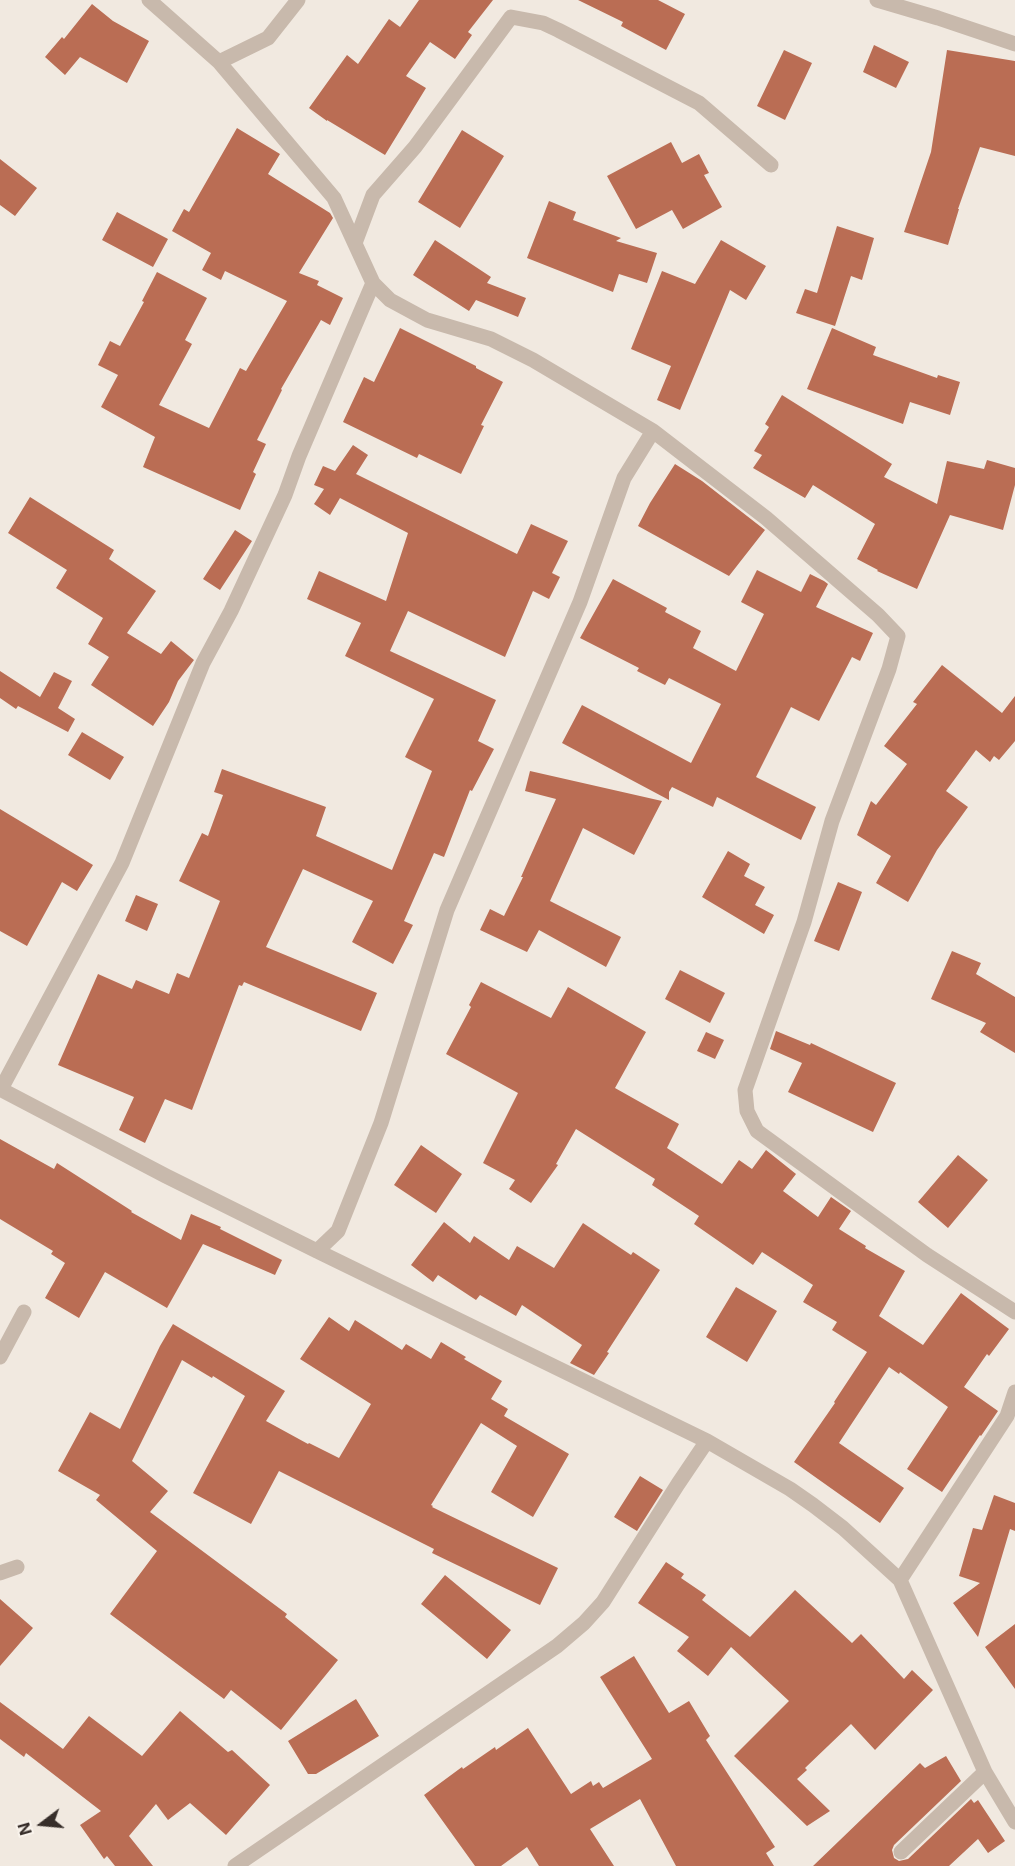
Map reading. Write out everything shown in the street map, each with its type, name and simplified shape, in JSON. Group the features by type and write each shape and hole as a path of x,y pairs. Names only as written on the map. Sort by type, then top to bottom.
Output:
{"street":[{"path":"149,0 219,62 334,198 373,283 390,300 427,320 491,339 533,360 653,431 766,518 878,615 898,636 889,669 832,821 804,922 745,1090 747,1111 758,1131 927,1255 1015,1312"},
{"path":"219,62 268,38 298,0"},
{"path":"877,0 1015,44"},
{"path":"355,243 373,195 415,147 511,17 543,23 699,103 771,165"},
{"path":"373,283 299,456 285,495 231,611 203,663 122,863 0,1089 166,1176 707,1441 790,1489 813,1505 843,1528 900,1580 985,1772 1015,1822"},
{"path":"317,1251 338,1232 381,1123 447,910 580,602 624,478 653,431"},
{"path":"0,1357 24,1312"},
{"path":"900,1580 1006,1416 1015,1392"},
{"path":"235,1866 557,1647 584,1623 603,1602 707,1441"},
{"path":"0,1573 16,1567"},
{"path":"901,1852 985,1772"}],"building":[{"path":"419,0 493,0 468,32 472,35 455,59 430,42 406,76 426,88 385,155 309,108 347,55 358,64 389,19 400,27"},
{"path":"578,0 658,0 685,14 666,50 621,26 623,22"},
{"path":"92,4 113,21 149,41 127,83 80,57 65,75 45,57 62,37 64,39"},
{"path":"874,45 909,62 896,88 863,72"},
{"path":"784,50 812,63 785,120 757,106"},
{"path":"947,50 1015,61 1015,156 980,147 948,245 904,232 931,152"},
{"path":"237,128 280,154 268,174 330,213 333,218 299,273 319,281 317,285 343,298 330,325 321,320 281,389 257,440 266,444 253,472 256,474 240,510 143,467 155,437 101,407 118,375 98,365 110,341 120,346 157,272 207,298 185,340 192,344 159,405 209,428 240,368 246,371 287,301 225,271 221,280 202,270 211,253 172,231 184,209 189,212"},
{"path":"462,130 504,156 460,228 418,202"},
{"path":"671,142 682,163 699,154 709,173 704,175 722,207 683,229 672,210 636,229 607,176"},
{"path":"0,159 37,188 15,216 0,205"},
{"path":"549,201 576,212 573,220 621,238 616,241 657,253 647,283 619,274 613,292 527,258"},
{"path":"117,212 168,239 153,267 102,240"},
{"path":"837,226 874,238 862,280 851,276 835,326 796,313 805,289 817,293"},
{"path":"435,240 491,277 487,283 526,298 518,317 476,300 469,311 413,275"},
{"path":"721,240 766,266 746,300 730,290 680,410 657,400 671,366 631,349 662,271 695,284"},
{"path":"400,328 503,382 481,425 484,426 461,474 419,454 417,458 343,422 364,377 374,382"},
{"path":"832,328 876,347 873,355 937,378 938,375 960,382 950,415 910,402 903,424 807,389"},
{"path":"782,395 892,464 884,477 937,504 947,461 984,469 987,460 1015,468 1015,485 1003,530 950,515 917,589 857,559 875,524 813,485 805,498 753,468 762,455 754,451 769,427 765,424"},
{"path":"353,445 368,455 356,474 517,554 531,524 568,541 552,573 560,577 549,599 533,591 505,657 408,611 390,651 496,700 478,741 494,749 472,791 470,790 444,857 434,853 404,921 413,925 393,964 352,942 373,901 303,869 266,947 377,993 361,1031 244,982 242,986 239,985 192,1110 165,1099 145,1143 119,1130 134,1097 58,1065 98,974 132,989 136,980 169,994 177,973 189,978 220,901 179,881 202,833 208,836 223,795 214,792 222,769 326,807 316,836 392,870 432,771 405,757 434,699 345,656 361,623 307,599 319,571 386,601 408,533 340,498 330,515 314,504 324,489 314,485 323,466 335,471"},
{"path":"675,464 702,481 765,530 729,576 638,526"},
{"path":"30,497 114,550 109,559 156,591 127,633 161,654 171,641 194,660 178,681 169,702 153,726 91,685 109,657 88,644 103,618 56,588 67,570 8,533"},
{"path":"235,530 252,541 220,590 203,579"},
{"path":"757,570 801,592 810,574 824,581 828,584 816,607 873,633 860,661 852,657 819,721 791,707 756,777 816,807 801,840 717,797 713,807 672,787 669,800 562,743 582,705 691,763 721,704 669,678 665,685 637,671 639,668 580,638 613,579 667,608 665,612 701,631 693,648 736,671 764,614 741,602"},
{"path":"942,665 1002,713 1015,696 1015,741 999,760 994,756 990,762 976,750 946,791 968,807 937,850 908,902 876,883 891,856 857,835 871,801 876,805 907,764 884,746 917,704 913,702"},
{"path":"0,671 40,697 54,672 72,681 58,708 75,719 68,732 18,706 16,709 0,698"},
{"path":"82,732 124,757 110,780 68,755"},
{"path":"530,771 662,801 634,855 583,828 550,901 621,937 606,967 539,930 527,952 480,930 490,909 504,916 556,799 525,791"},
{"path":"0,809 93,865 77,891 62,882 27,946 0,931"},
{"path":"728,851 750,864 744,876 765,887 755,905 774,915 764,934 702,897"},
{"path":"838,882 862,892 839,951 814,941"},
{"path":"136,895 158,904 147,931 125,921"},
{"path":"952,951 981,963 976,974 1015,997 1015,1053 980,1032 986,1023 931,999"},
{"path":"680,970 725,993 710,1023 665,999"},
{"path":"481,982 551,1018 568,987 646,1032 615,1088 679,1124 667,1148 722,1184 739,1160 752,1169 766,1150 796,1174 783,1191 818,1217 831,1197 851,1211 839,1229 866,1246 865,1248 905,1271 879,1316 923,1345 961,1293 1009,1329 989,1356 987,1354 964,1387 998,1411 942,1492 907,1469 948,1407 900,1372 899,1374 889,1367 839,1443 904,1488 880,1523 794,1462 867,1352 832,1330 837,1322 803,1302 813,1285 762,1252 753,1265 694,1224 699,1216 652,1185 655,1179 576,1129 556,1164 558,1165 531,1203 509,1189 515,1180 483,1163 518,1093 446,1054 471,1007 469,1005"},
{"path":"776,1031 810,1045 811,1043 896,1083 873,1132 788,1092 802,1063 770,1049"},
{"path":"706,1032 724,1040 715,1059 697,1051"},
{"path":"0,1139 54,1169 57,1163 131,1212 181,1240 191,1214 221,1227 220,1229 282,1260 275,1275 203,1244 167,1308 105,1272 79,1318 45,1298 65,1263 51,1254 53,1251 0,1219"},
{"path":"421,1145 462,1174 436,1213 394,1185"},
{"path":"958,1155 988,1180 948,1228 918,1202"},
{"path":"444,1222 470,1243 474,1236 509,1260 517,1246 554,1268 583,1223 631,1255 633,1252 660,1270 594,1375 570,1363 582,1345 522,1305 516,1316 480,1295 476,1300 438,1275 433,1282 411,1265"},
{"path":"736,1287 777,1311 747,1362 706,1337"},
{"path":"329,1317 349,1331 355,1320 402,1350 406,1344 431,1359 441,1342 466,1357 464,1359 502,1381 491,1399 508,1409 504,1416 569,1454 533,1517 491,1492 517,1446 481,1423 431,1505 558,1568 540,1605 432,1553 434,1549 279,1471 251,1524 193,1493 245,1396 182,1360 132,1461 168,1491 150,1512 287,1614 285,1617 338,1660 281,1730 231,1690 224,1699 110,1614 157,1551 96,1500 100,1495 58,1471 90,1412 120,1429 173,1324 285,1391 266,1421 339,1458 371,1404 300,1359"},
{"path":"640,1476 663,1490 637,1531 614,1517"},
{"path":"994,1495 1015,1503 1015,1531 1010,1529 978,1637 953,1603 980,1583 959,1576 973,1528 982,1530"},
{"path":"666,1562 684,1574 681,1578 706,1595 702,1600 750,1637 795,1590 852,1643 861,1634 904,1679 912,1670 933,1690 875,1750 851,1724 805,1768 807,1770 797,1779 830,1811 807,1826 734,1756 789,1701 731,1647 708,1676 677,1651 689,1637 638,1603"},
{"path":"445,1575 511,1630 487,1659 421,1604"},
{"path":"0,1599 33,1628 0,1666"},
{"path":"1015,1624 1015,1689 985,1647"},
{"path":"634,1656 669,1713 689,1701 710,1736 706,1740 775,1847 766,1853 774,1866 676,1866 640,1799 590,1829 614,1866 539,1866 527,1847 501,1866 475,1866 424,1795 462,1767 463,1769 495,1747 496,1750 528,1728 571,1794 591,1781 593,1786 599,1782 603,1788 652,1759 600,1677"},
{"path":"356,1699 379,1736 316,1774 308,1774 288,1741"},
{"path":"0,1702 63,1749 89,1716 142,1756 180,1711 228,1752 232,1750 270,1785 226,1835 190,1803 168,1820 156,1804 129,1836 153,1866 115,1866 107,1856 104,1859 80,1825 101,1811 26,1753 24,1757 0,1739"},
{"path":"946,1756 961,1781 894,1845 892,1850 894,1858 899,1861 908,1859 971,1799 974,1803 978,1800 1005,1841 988,1853 978,1839 949,1866 813,1866 920,1763 925,1768"}]}
